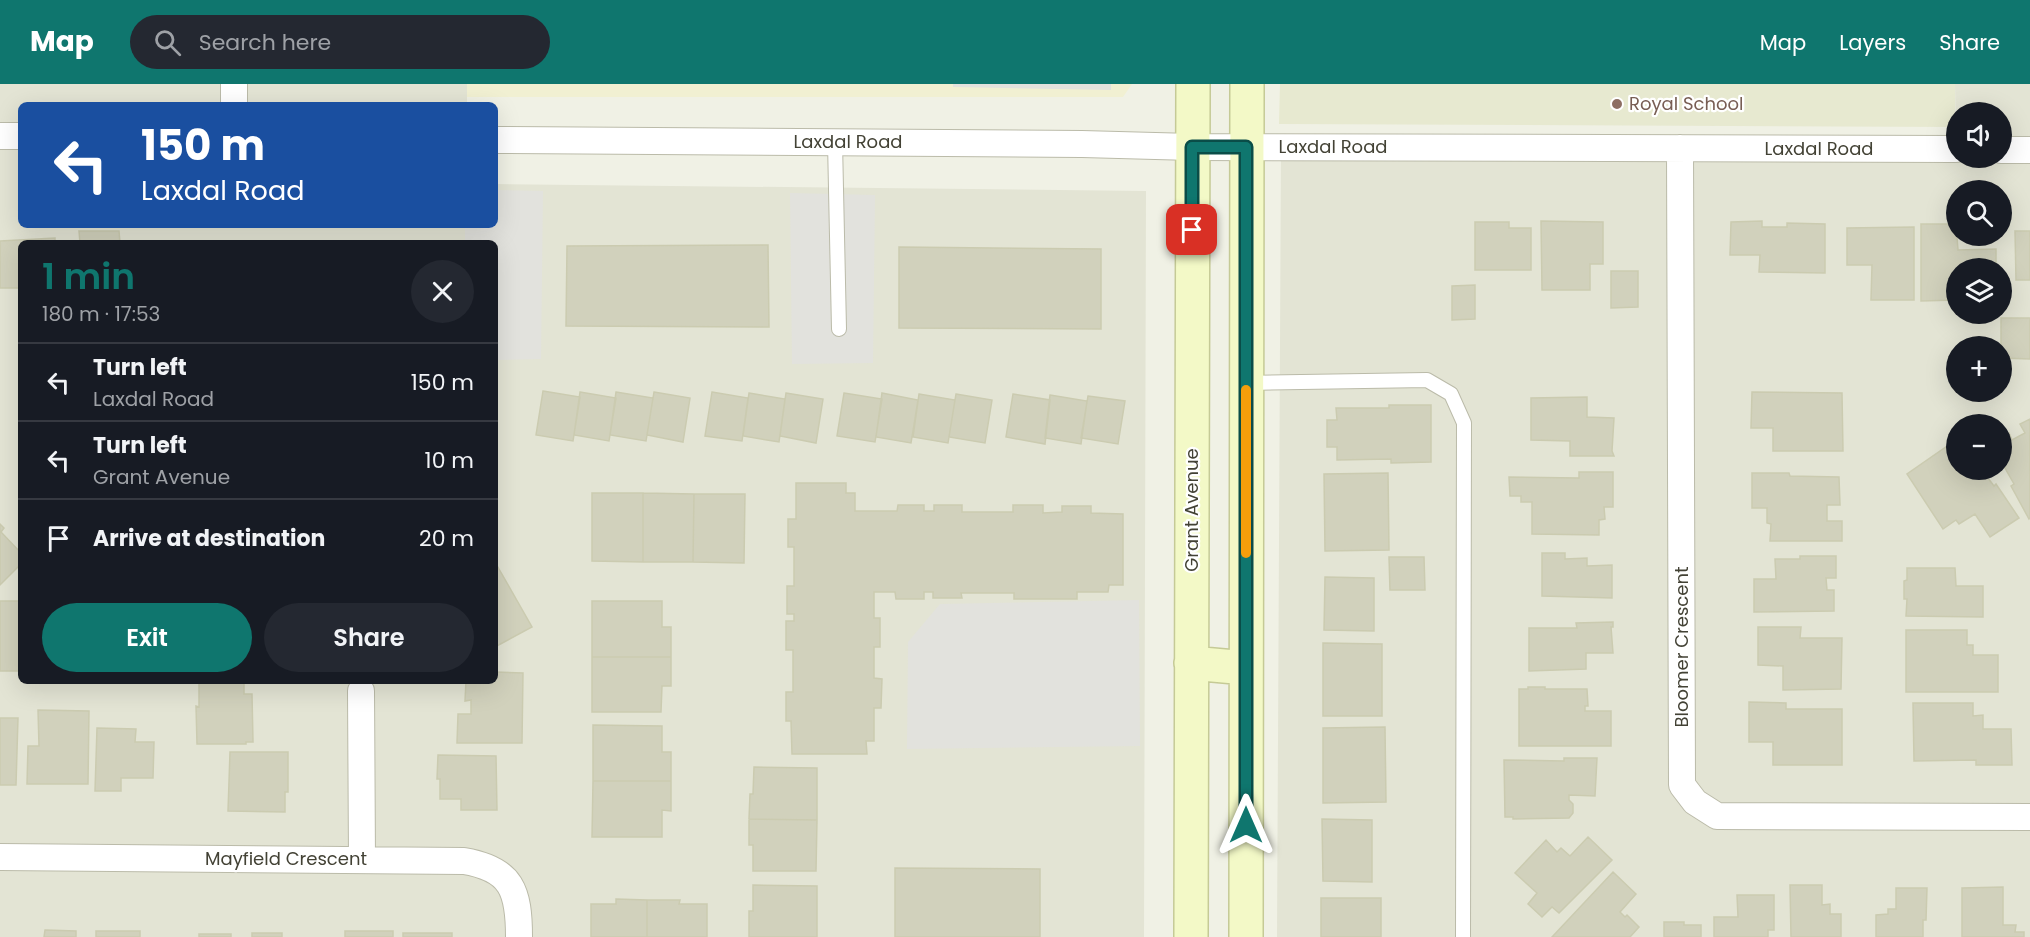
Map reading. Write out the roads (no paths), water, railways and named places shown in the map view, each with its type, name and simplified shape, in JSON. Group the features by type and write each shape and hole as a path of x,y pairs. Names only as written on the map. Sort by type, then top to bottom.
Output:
{"main road":[{"name":"Grant Avenue","path":"1191,937 1193,84"},
{"path":"1246,937 1247,84"},
{"path":"1191,663 1246,668"}],"street":[{"path":"234,84 234,102"},
{"path":"0,136 18,136"},
{"name":"Laxdal Road","path":"498,140 1082,144 1192,147 1946,149"},
{"name":"Bloomer Crescent","path":"1680,148 1682,785 1695,802 1717,816 2030,817"},
{"path":"2012,150 2030,150"},
{"path":"361,691 362,859"},
{"name":"Mayfield Crescent","path":"0,857 464,861 485,865 504,877 515,894 519,916 519,937"}],"lane":[{"path":"835,142 839,329"},
{"path":"1246,383 1427,380 1451,394 1464,423 1463,937"}],"place":[{"name":"Royal School","path":"1617,104"}]}
